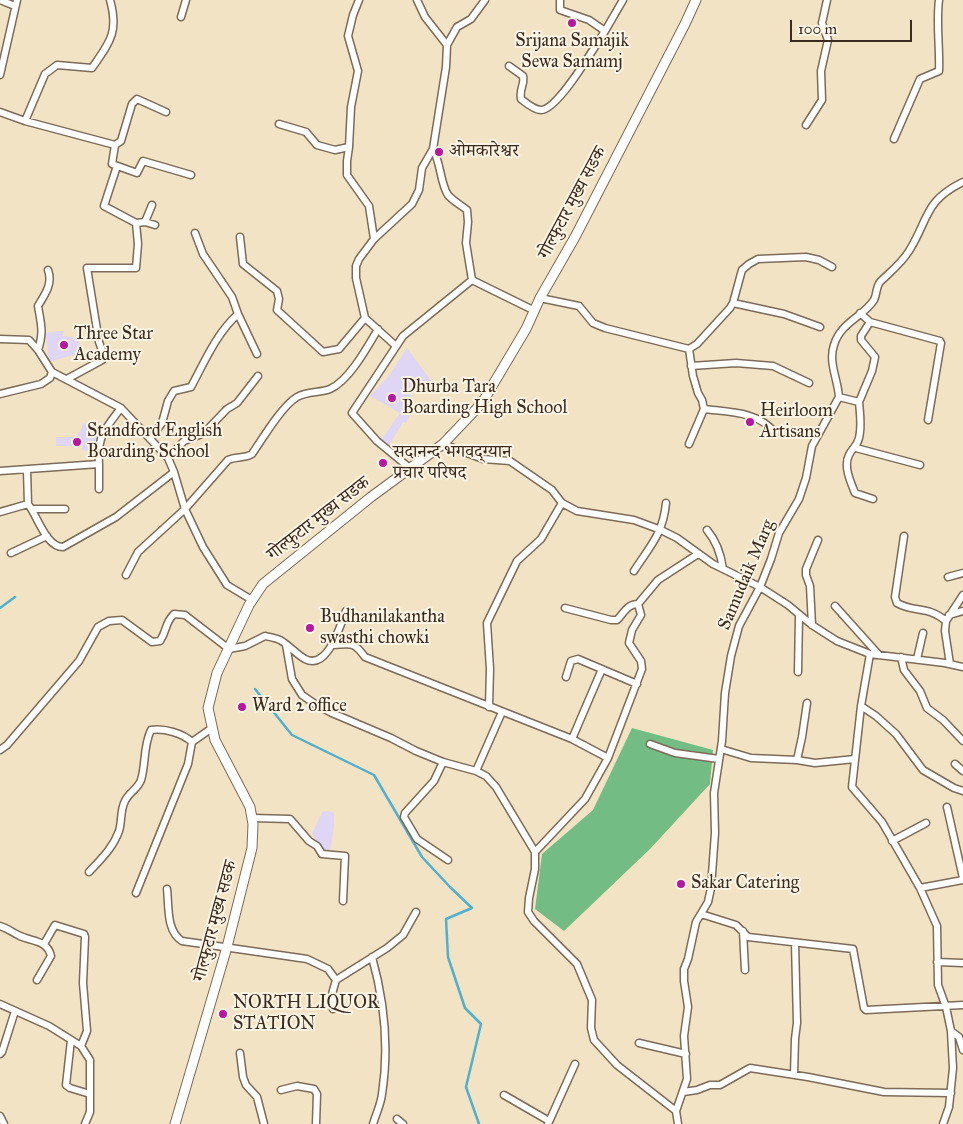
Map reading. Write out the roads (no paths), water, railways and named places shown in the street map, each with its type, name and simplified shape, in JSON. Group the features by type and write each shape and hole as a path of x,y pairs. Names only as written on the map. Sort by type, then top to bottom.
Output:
{"main road":[{"name":"गोल्फुटार मुख्य सडक","path":"176,1124 227,947 252,848 250,807 215,740 208,708 217,673 252,600 263,584 371,497 443,444 482,403 575,237 696,0"}],"street":[{"path":"0,0 16,3 0,75"},
{"path":"25,121 45,74 56,65 92,68 110,43 115,17 110,0"},
{"path":"181,17 186,0"},
{"path":"359,0 353,14 348,36 358,71 351,107 347,161 348,175 369,206 374,239"},
{"path":"417,0 425,17 447,46"},
{"path":"396,346 365,318 356,278 356,266 363,252 374,239 412,204 419,190 422,168 433,149 446,67 447,46 457,27 471,19 485,0"},
{"path":"560,0 560,10 589,20 605,31"},
{"path":"509,66 523,76 524,82 519,90 520,99 538,110 544,110 553,105 580,70 623,0"},
{"path":"806,125 822,100 822,71 828,40 822,23 828,0"},
{"path":"894,139 920,79 939,72 940,54 937,14 940,0"},
{"path":"166,112 137,99 132,104 121,141 115,146 112,164 137,173 142,162 191,175"},
{"path":"0,112 25,121 115,146"},
{"path":"279,124 306,132 317,145 335,150 349,147"},
{"path":"433,149 438,159 445,188 450,196 467,210 466,243 472,280"},
{"path":"117,166 104,206 136,223 145,222 155,225"},
{"path":"859,402 839,397 832,358 834,344 843,327 874,299 879,284 908,253 929,209 941,195 963,182"},
{"path":"145,222 152,205"},
{"path":"67,380 102,360 104,353 99,342 87,268 136,268 138,244 136,223"},
{"path":"195,233 202,254 232,297 257,354"},
{"path":"240,237 243,264 277,291 279,299 277,310 323,352 339,349 365,318"},
{"path":"540,298 579,306 593,322 604,328 689,349 697,344 733,303 742,270 749,264 758,259 806,257 820,260 832,267"},
{"path":"38,350 42,337 42,325 38,306 47,292 50,278 48,270"},
{"path":"472,280 535,311"},
{"path":"410,469 377,441 352,413 403,336 472,280"},
{"path":"733,303 784,314 820,327"},
{"path":"860,313 870,322 940,341 928,420"},
{"path":"150,439 162,423 168,401 174,391 191,387 210,348 238,314"},
{"path":"870,322 861,336 861,340 875,357 872,371 859,402 861,426 856,448 849,454 847,462 850,480 855,493 873,499"},
{"path":"126,574 138,552 185,508 228,460 252,454 287,406 297,397 309,392 330,389 340,381 359,360 378,329"},
{"path":"0,339 29,340 52,372 121,408 168,458 185,508 203,547 227,585 252,600"},
{"path":"689,349 691,366 704,409 689,444"},
{"path":"691,366 736,363 773,366 809,384"},
{"path":"0,394 41,384 50,378 52,372"},
{"path":"168,458 184,441 204,433 227,409 237,403 258,376"},
{"name":"Samudaik Marg","path":"678,1124 676,1111 687,1079 684,1036 688,1007 684,969 696,922 708,902 711,888 715,833 714,793 725,694 733,649 739,626 760,587 779,533 799,499 806,478 812,446 839,397"},
{"path":"99,489 98,455 102,434 121,408"},
{"path":"704,409 750,415 775,432"},
{"path":"443,444 484,460 510,461 552,490 562,503 578,511 634,520 661,530 677,538 712,564 760,587 788,605 812,626 837,641 870,654 917,659 963,667"},
{"path":"856,448 920,465"},
{"path":"0,471 99,464"},
{"path":"27,470 30,507 50,542 56,547 63,547 116,517 174,472"},
{"path":"489,707 490,669 487,623 517,561 541,539 562,503"},
{"path":"634,571 661,530 665,518 666,503"},
{"path":"0,512 30,507 65,508"},
{"path":"707,530 719,549 723,569"},
{"path":"11,554 47,536"},
{"path":"904,536 895,597 897,603 902,606 931,611 948,618 963,611"},
{"path":"812,626 810,586 806,569 818,540"},
{"path":"565,608 617,620 628,607 638,604 658,580 698,554"},
{"path":"948,577 963,573"},
{"path":"950,664 945,631 948,618 963,595"},
{"path":"535,852 585,799 608,758 642,669 641,661 630,642 632,630 641,615 638,604"},
{"path":"834,606 880,655"},
{"path":"0,750 7,745 79,661 98,627 109,621 122,620 152,642 160,641 166,633 167,621 174,614 184,615 229,649 246,646 265,636 279,639 308,660 316,660 324,656 333,645 346,611"},
{"path":"798,672 799,616"},
{"path":"917,659 923,633"},
{"path":"286,645 292,679 302,695 332,714 443,762 476,771 486,776 496,787 535,852 535,869 528,912 534,921 578,964 592,1000 591,1028 594,1040 617,1065 676,1111"},
{"path":"333,645 357,645 365,657 572,739 608,758"},
{"path":"870,654 861,706 852,784 854,790 882,822 920,888 937,926 938,986 946,1007 951,1031 953,1068 949,1107 943,1124"},
{"path":"901,657 904,670 920,691 927,708 943,720 963,741"},
{"path":"566,676 572,661 575,659 582,660 637,684"},
{"path":"572,739 602,669"},
{"path":"796,760 802,737 807,703"},
{"path":"861,706 876,716 896,734 923,770 954,788 963,790"},
{"path":"476,771 502,712"},
{"path":"136,893 188,764 192,742 212,728"},
{"path":"89,872 108,852 119,831 124,802 141,780 148,737 151,730 157,729 176,733 185,736 192,742"},
{"path":"650,744 675,753 719,759"},
{"path":"720,749 751,758 796,760 815,763 855,759"},
{"path":"443,762 434,781 405,813 404,817 417,839 448,860"},
{"path":"955,764 963,771"},
{"path":"920,888 963,879 947,807"},
{"path":"252,818 290,819 309,841 317,846 322,854 345,856 343,901"},
{"path":"892,841 926,823"},
{"path":"167,889 171,929 176,937 182,941 307,960 328,969 336,980"},
{"path":"333,1009 332,994 336,980 387,948 403,935 416,912"},
{"path":"700,914 736,925 748,938 853,949 864,1008 866,1010 963,1005"},
{"path":"0,926 20,936 44,944 51,953 37,980"},
{"path":"44,944 54,926 84,934 83,983 87,1031 81,1046"},
{"path":"743,932 745,970"},
{"path":"794,1075 794,1040 798,1023 795,943"},
{"path":"372,957 382,1006 385,1057 382,1095 373,1124"},
{"path":"937,962 963,962"},
{"path":"0,1004 48,1026 81,1046 90,1060 90,1112 85,1124"},
{"path":"0,1054 15,1011"},
{"path":"951,1031 959,1037 963,1050"},
{"path":"71,1040 66,1085 90,1094"},
{"path":"639,1043 686,1054"},
{"path":"240,1053 243,1077 246,1085 257,1097 264,1124"},
{"path":"504,1094 549,1122 575,1064"},
{"path":"682,1092 697,1090 710,1085 720,1086 750,1068 884,1092 951,1093"},
{"path":"281,1090 297,1086 314,1089 318,1094 316,1124"},
{"path":"0,1116 4,1124"}],"waterway":[{"path":"0,608 15,597"},
{"path":"255,689 292,735 374,775 422,857 472,908 446,919 448,957 465,1008 481,1024 466,1087 479,1124"}],"place":[{"name":"Srijana Samajik Sewa Samamj","path":"572,23"},
{"name":"ओमकारेश्वर","path":"439,152"},
{"name":"Three Star Academy","path":"64,345"},
{"name":"Dhurba Tara Boarding High School","path":"392,398"},
{"name":"Heirloom Artisans","path":"750,422"},
{"name":"Standford English Boarding School","path":"77,442"},
{"name":"सदानन्द भगवद्ग्यान प्रचार परिषद","path":"383,463"},
{"name":"Budhanilakantha swasthi chowki","path":"310,628"},
{"name":"Ward 2 office","path":"242,707"},
{"name":"Sakar Catering","path":"681,884"},
{"name":"NORTH LIQUOR STATION","path":"223,1014"}]}
